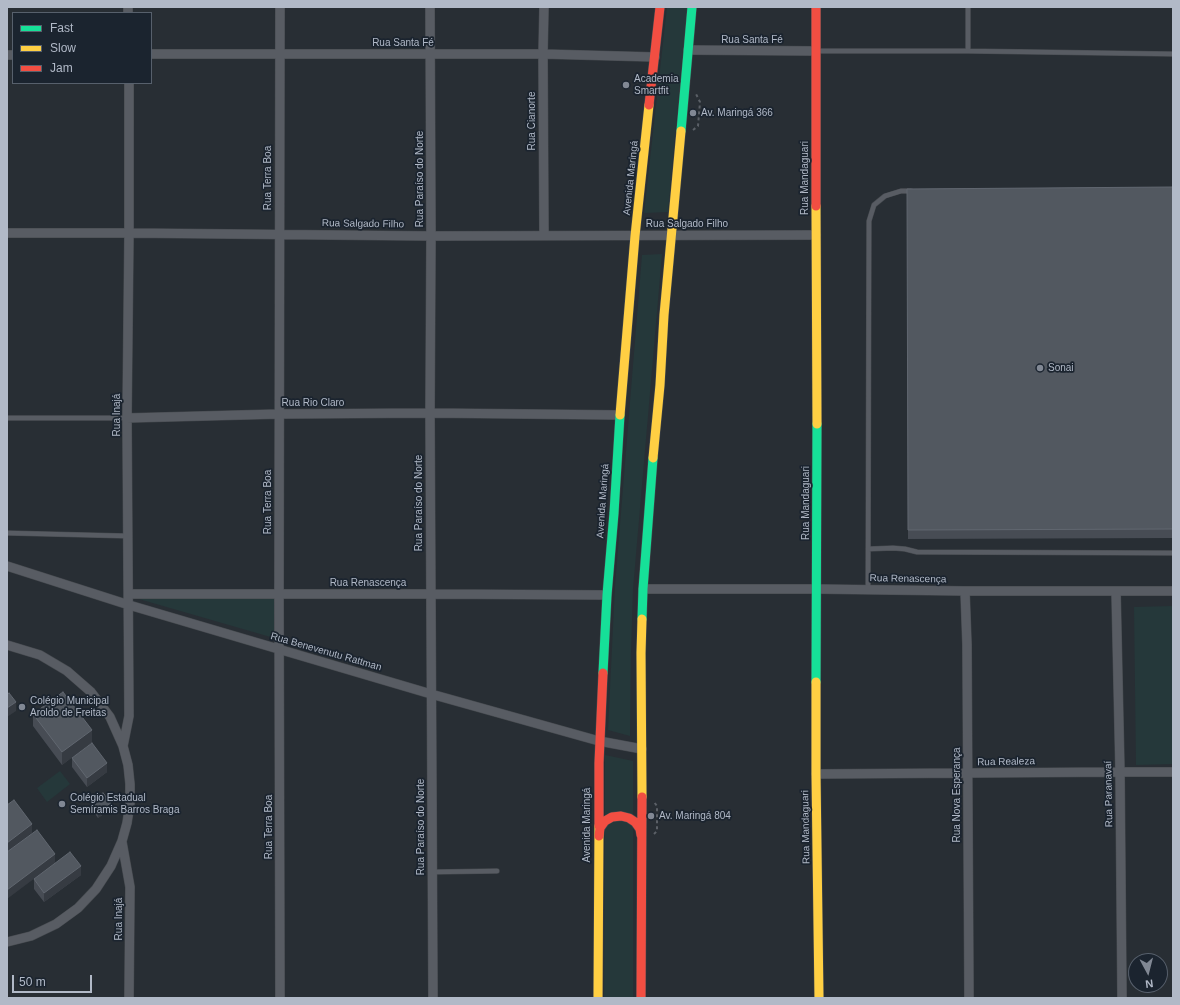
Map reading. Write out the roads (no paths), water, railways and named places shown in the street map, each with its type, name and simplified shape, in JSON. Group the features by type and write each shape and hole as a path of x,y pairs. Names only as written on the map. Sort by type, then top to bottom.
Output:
{"main road":[{"name":"Avenida Maringá","path":"598,998 599,741 607,595 635,236 660,7"},
{"path":"641,998 646,838 640,653 643,589 660,385 664,315 692,7"},
{"name":"Rua Mandaguari","path":"816,7 816,774 819,998"},
{"path":"598,836 600,828 605,821 612,817 621,816 629,818 635,822 646,838"}],"street":[{"name":"Rua Terra Boa","path":"280,7 280,998"},
{"name":"Rua Paraíso do Norte","path":"430,7 432,998"},
{"name":"Rua Cianorte","path":"544,7 544,235"},
{"name":"Rua Santa Fé","path":"688,50 816,51"},
{"name":"Rua Santa Fé","path":"152,54 543,54 655,57"},
{"name":"Rua Inajá","path":"123,746 129,716 127,418 129,84"},
{"name":"Rua Salgado Filho","path":"7,234 129,233 431,236 816,235"},
{"name":"Rua Rio Claro","path":"127,418 279,414 430,413 620,415"},
{"name":"Rua Benevenutu Rattman","path":"7,566 129,606 431,694 599,741 642,749"},
{"name":"Rua Renascença","path":"643,589 1173,591"},
{"name":"Rua Nova Esperança","path":"965,591 968,774 968,998"},
{"name":"Rua Paranavaí","path":"1116,591 1120,772 1122,998"},
{"name":"Rua Renascença","path":"129,594 607,595"},
{"path":"7,645 40,655 67,671 91,692 110,717 123,746 128,765 130,784 130,803 122,841 112,866 96,888 78,908 56,924 31,936 7,942"},
{"name":"Rua Realeza","path":"816,774 1173,772"},
{"name":"Rua Inajá","path":"122,841 130,887 129,998"}],"lane":[{"path":"968,7 968,50"},
{"path":"816,51 968,50 1173,54"},
{"path":"868,590 869,221 874,205 885,196 901,191 916,191"},
{"name":"Rua Rio Claro","path":"7,418 127,418"},
{"path":"7,533 128,536"},
{"path":"868,549 893,548 917,552 1173,553"},
{"path":"432,872 497,871"}],"place":[{"name":"Academia Smartfit","path":"626,85"},
{"name":"Av. Maringá 366","path":"693,113"},
{"name":"Sonai","path":"1040,368"},
{"name":"Colégio Municipal Aroldo de Freitas","path":"22,707"},
{"name":"Colégio Estadual Semíramis Barros Braga","path":"62,804"},
{"name":"Av. Maringá 804","path":"651,816"}]}
